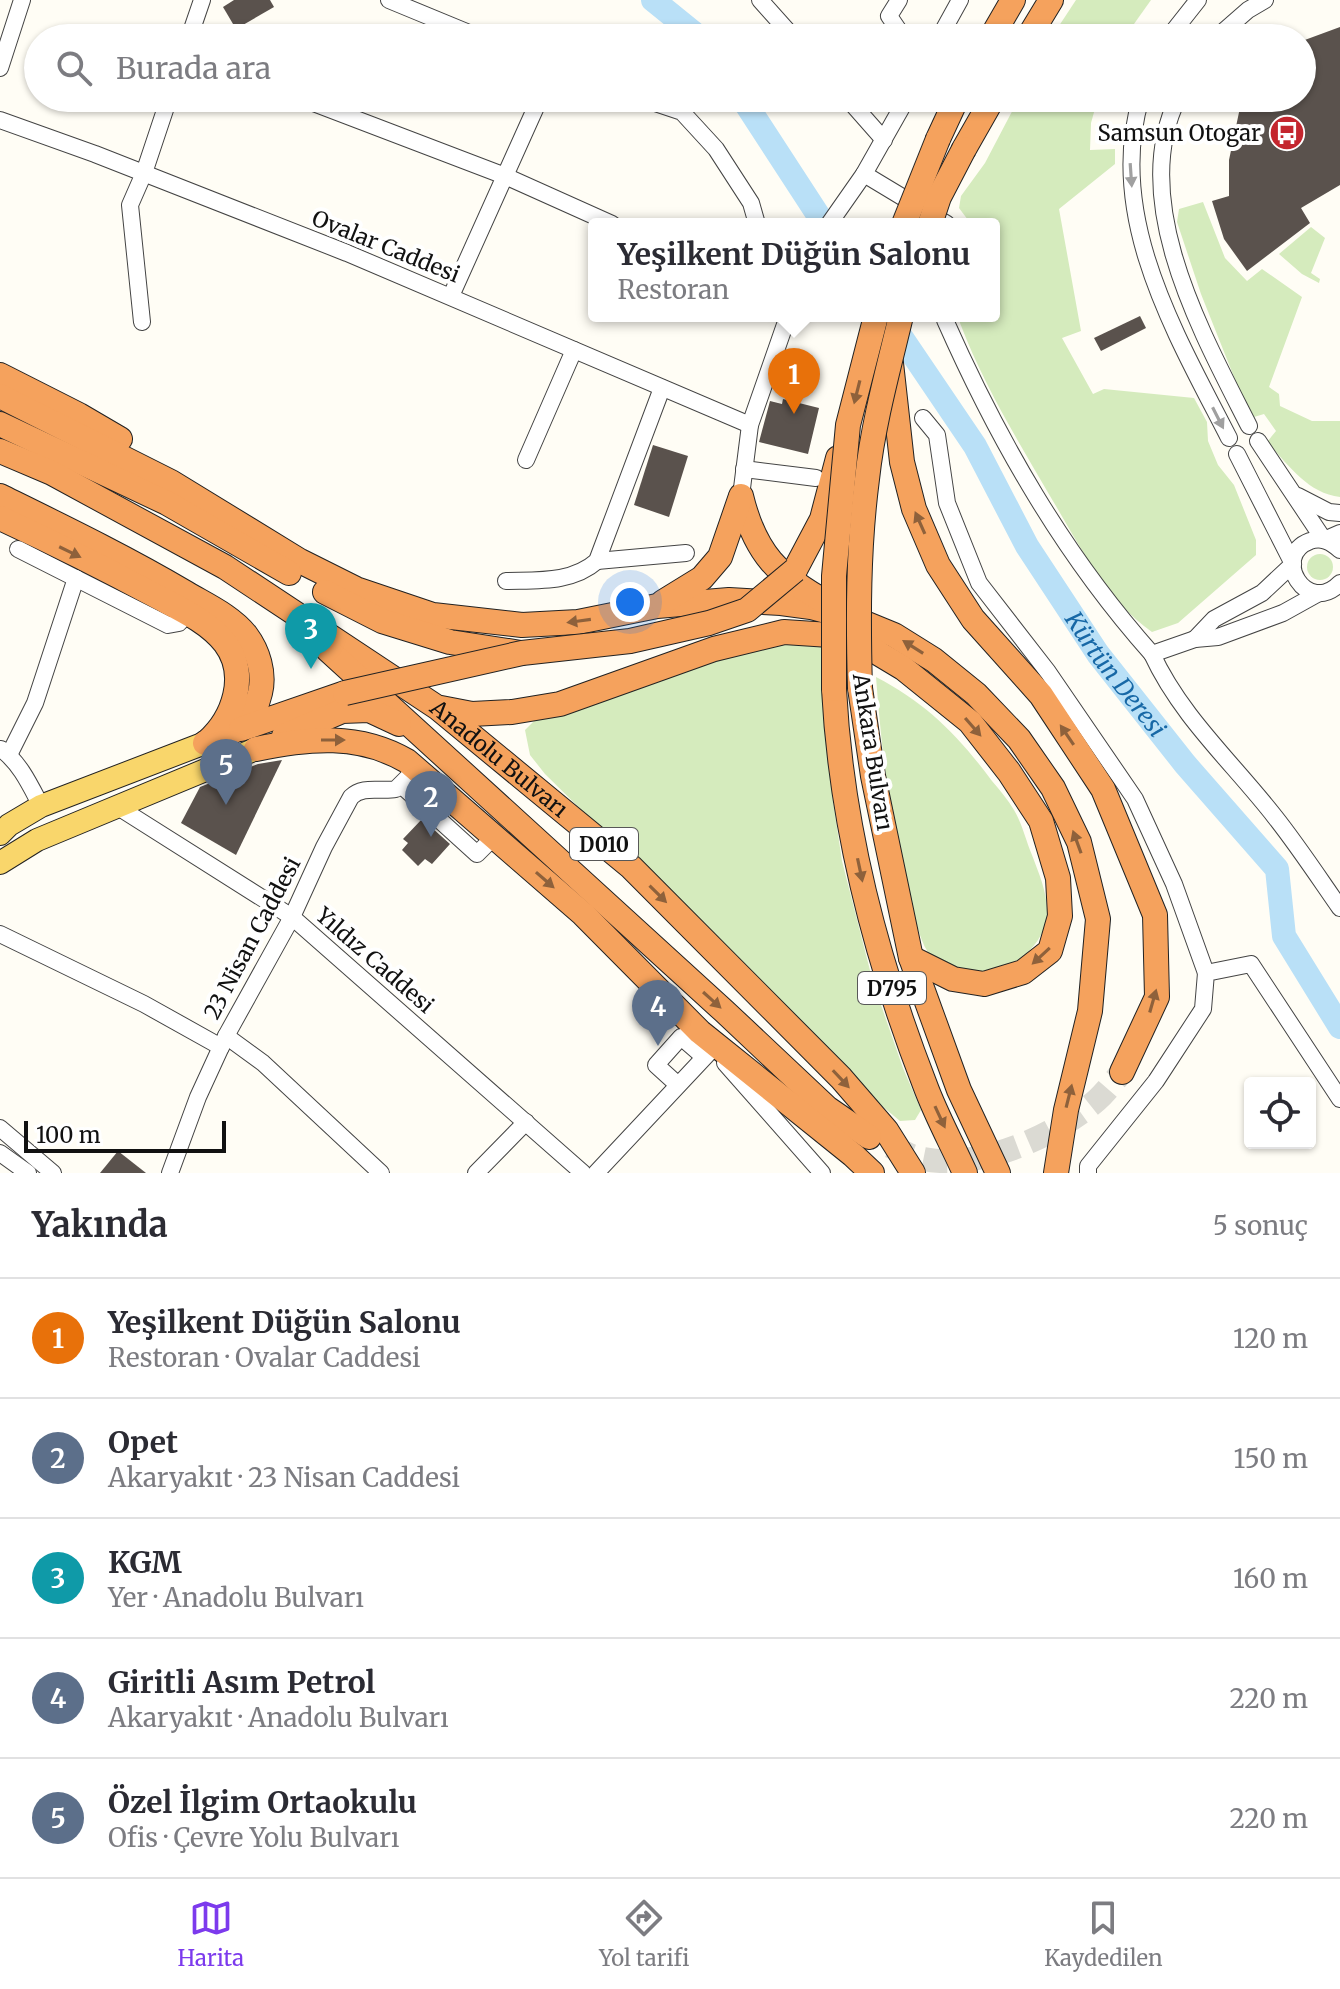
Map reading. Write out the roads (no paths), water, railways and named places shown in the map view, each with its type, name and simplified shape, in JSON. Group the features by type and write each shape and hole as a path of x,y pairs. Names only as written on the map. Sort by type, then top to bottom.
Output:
{"highway":[{"path":"1036,24 1051,0"},
{"path":"999,24 1010,4"},
{"path":"906,218 951,112"},
{"path":"932,218 939,197 985,112"},
{"name":"Ankara Bulvarı","path":"874,322 848,425 834,576 834,689 843,794 866,901 893,992 925,1086 965,1173"},
{"name":"Ankara Bulvarı","path":"899,322 879,406 867,478 860,560 860,688 873,776 911,958 959,1090 998,1173"},
{"path":"890,359 902,462 914,509 938,565 973,619 1041,695 1103,789 1155,915 1157,997 1122,1072"},
{"path":"0,375 125,442 171,482"},
{"path":"0,396 171,482 300,561 356,589 433,615 522,625 578,622 657,606 729,600 781,603 811,607 855,619 894,635 934,660 976,694 1019,739 1053,788 1079,842 1098,919 1090,1011 1066,1110 1056,1173"},
{"path":"0,424 167,503 291,574 382,621 450,642 522,653"},
{"path":"205,743 345,693 522,653 630,641 709,623 747,610 778,587 801,560 822,519 848,425"},
{"name":"Anadolu Bulvarı","path":"0,451 52,473 240,577 438,708 631,867 841,1078 886,1130 913,1173"},
{"path":"0,496 142,567 231,620 244,632 252,643 263,680 253,716 240,729"},
{"path":"657,606 702,578 720,557 741,496"},
{"path":"741,496 747,522 777,570 802,589 855,619"},
{"path":"0,518 112,584 187,613 225,643 238,677 235,698 226,721 205,743"},
{"path":"240,577 354,673 827,1108 869,1137"},
{"path":"438,708 472,714 512,712 560,704 714,649 784,632 830,635 868,647 913,676 970,722 1009,772 1041,821 1058,878 1060,916 1050,951 1023,972 984,984 953,979 911,958"},
{"path":"256,749 331,714 369,710 398,723 489,797"},
{"path":"256,749 301,740 353,740 386,749 408,777 495,836 583,914 700,1032 711,1050 853,1155 872,1173"}],"main road":[{"path":"0,834 41,806 205,743"},
{"path":"0,863 37,840 256,749"}],"street":[{"path":"0,68 22,0"},
{"path":"194,24 202,0"},
{"path":"389,0 447,24"},
{"path":"760,0 781,24"},
{"path":"894,24 889,16 899,0"},
{"path":"947,24 960,0"},
{"path":"1179,24 1198,0"},
{"path":"1232,24 1265,0"},
{"path":"142,322 130,205 164,112"},
{"path":"337,112 505,176 599,218"},
{"path":"451,296 534,112"},
{"path":"682,112 716,149 751,203 755,218"},
{"path":"859,112 884,140"},
{"path":"833,218 899,112"},
{"path":"1137,112 1130,167 1135,213 1153,274 1176,334 1229,438"},
{"path":"1174,112 1164,145 1161,186 1167,226 1184,286 1249,426"},
{"name":"Ovalar Caddesi","path":"0,120 144,173 451,296 750,425"},
{"path":"862,176 936,218"},
{"path":"741,496 750,425 786,322"},
{"path":"946,322 979,397 1036,500 1109,606 1152,654 1183,706 1276,818 1340,908"},
{"path":"526,460 574,350"},
{"path":"506,581 557,579 585,572 597,561 662,388"},
{"path":"923,418 937,435 947,503 979,583 1048,672 1135,799 1174,884 1206,973 1203,1009 1156,1081 1088,1166 1088,1173"},
{"path":"1258,441 1324,540 1340,550"},
{"path":"1237,454 1293,564 1297,581 1311,592 1319,593 1328,592 1340,583"},
{"path":"744,469 816,478"},
{"path":"1290,491 1312,505 1340,513"},
{"path":"1195,639 1214,619 1262,593 1293,564 1295,555 1306,543 1340,533"},
{"path":"18,549 76,578 112,584"},
{"path":"597,561 686,553"},
{"path":"41,806 27,778 4,751 35,703 76,578"},
{"path":"1152,654 1195,639 1218,637 1283,613 1319,593"},
{"name":"23 Nisan Caddesi","path":"170,1173 223,1041 292,917 351,797 358,791 385,791 408,777"},
{"name":"Yıldız Caddesi","path":"118,807 292,917 583,1173"},
{"path":"0,934 263,1063 381,1173"},
{"path":"1206,973 1251,964 1340,1099"},
{"path":"678,1085 656,1065 681,1037 711,1050 822,1173"},
{"path":"596,1173 711,1050"},
{"path":"476,1173 526,1122"},
{"path":"0,1128 53,1173"},
{"path":"0,1153 28,1173"}],"waterway":[{"name":"Kürtün Deresi","path":"653,0 683,24"},
{"name":"Kürtün Deresi","path":"751,112 820,218"},
{"name":"Kürtün Deresi","path":"891,322 975,446 1027,546 1098,654 1185,764 1277,869 1284,936 1340,1027"}],"tunnel":[{"path":"890,1146 915,1157 941,1161 989,1156 1059,1127 1100,1097 1122,1072"}],"place":[{"name":"Samsun Otogar","path":"1287,133"},
{"name":"Yeşilkent Düğün Salonu","path":"794,414"},
{"name":"KGM","path":"311,669"},
{"name":"Özel İlgim Ortaokulu","path":"226,805"},
{"name":"Opet","path":"431,837"},
{"name":"Giritli Asım Petrol","path":"658,1046"}]}
